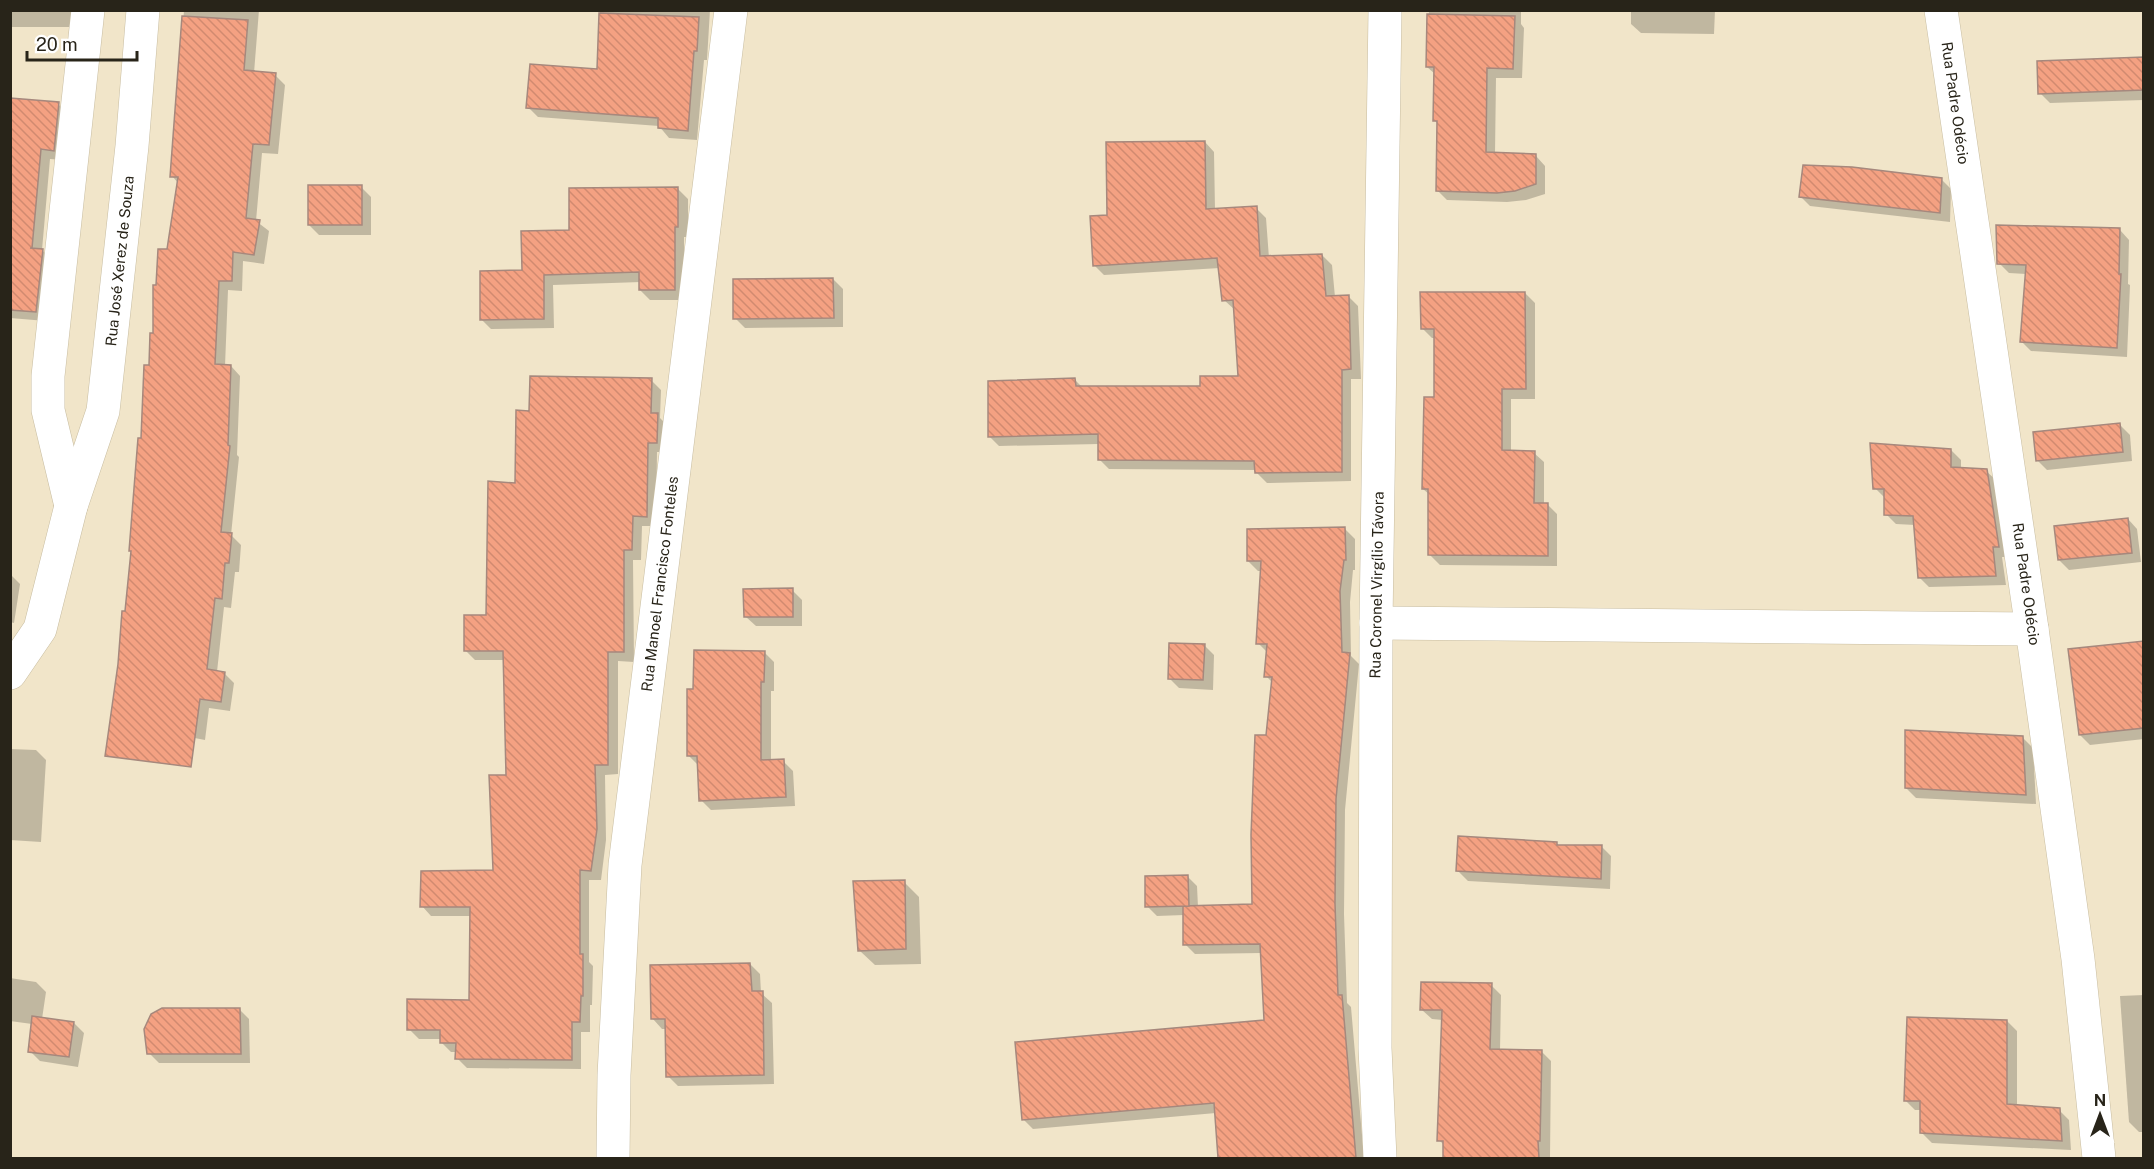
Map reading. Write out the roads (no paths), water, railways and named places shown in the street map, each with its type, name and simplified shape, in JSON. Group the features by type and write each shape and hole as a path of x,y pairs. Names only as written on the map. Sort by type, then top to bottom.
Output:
{"street":[{"name":"Rua José Xerez de Souza","path":"71,506 48,410 48,376 88,10"},
{"name":"Rua Manoel Francisco Fonteles","path":"614,1158 614,1075 625,865 731,10"},
{"name":"Rua Coronel Virgílio Távora","path":"1380,1158 1375,1048 1376,623 1385,10"},
{"name":"Rua Padre Odécio","path":"1941,10 2078,959 2099,1158"},
{"name":"Rua José Xerez de Souza","path":"10,673 40,629 71,506 103,411 132,146 134,12"},
{"path":"1376,623 2032,629"}]}
